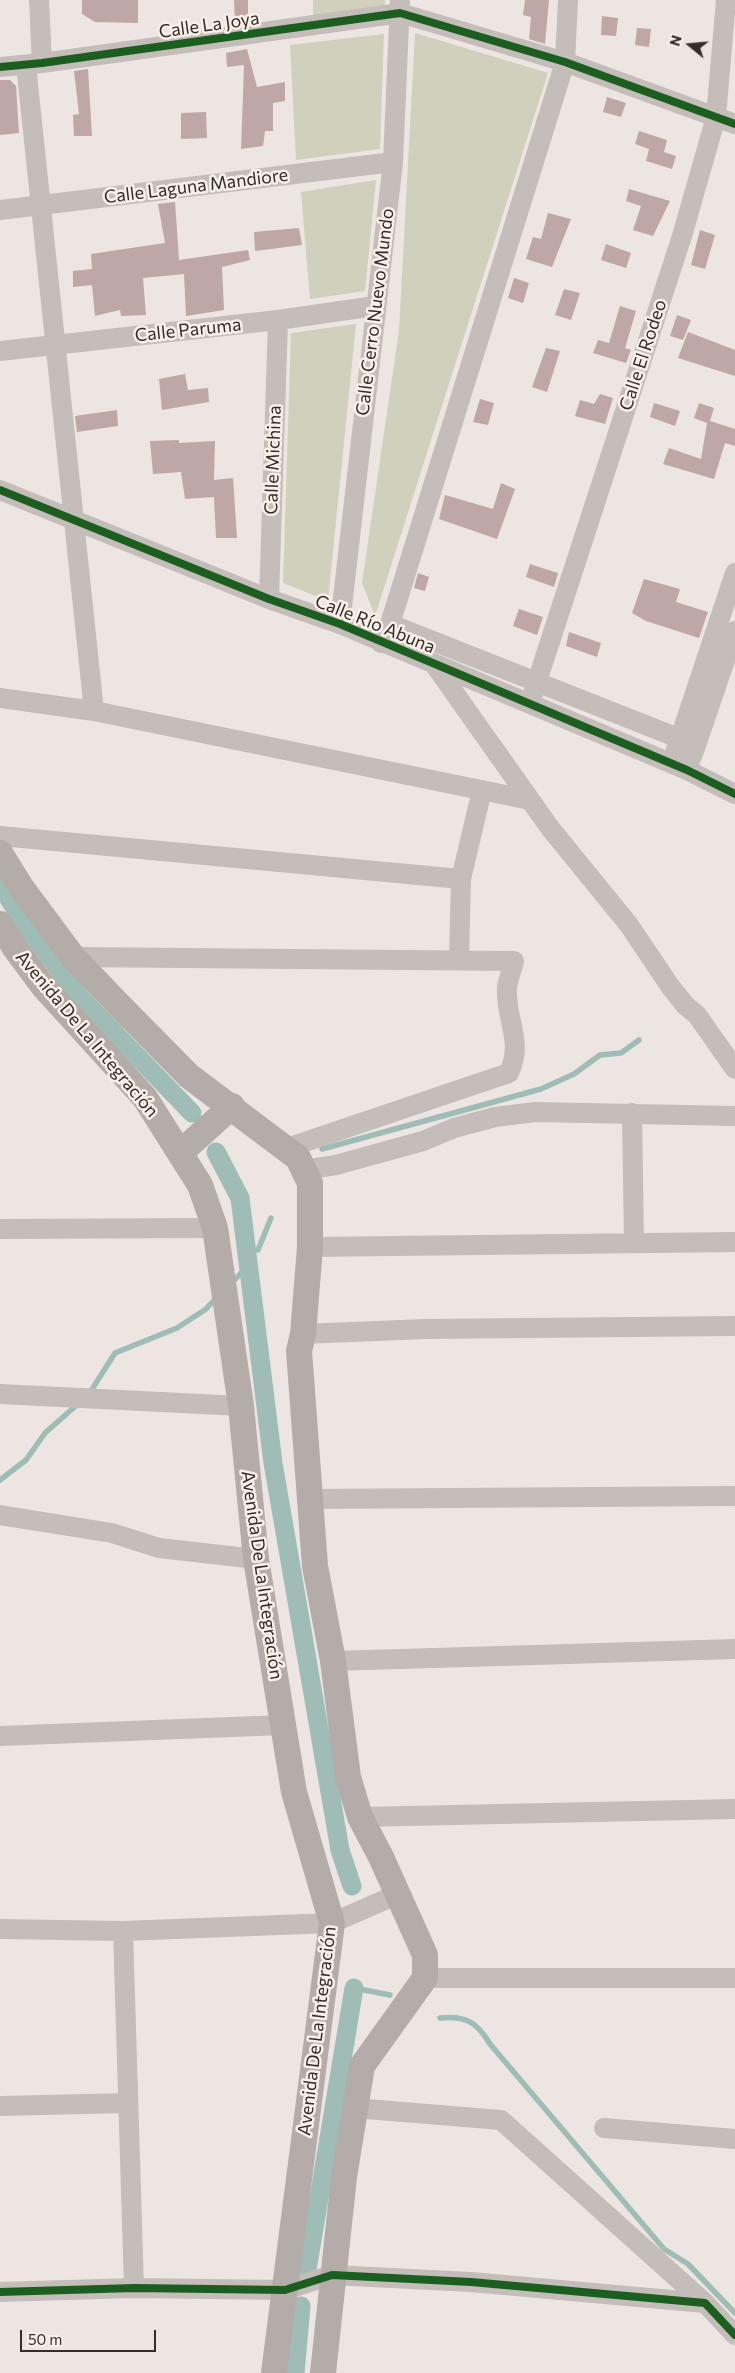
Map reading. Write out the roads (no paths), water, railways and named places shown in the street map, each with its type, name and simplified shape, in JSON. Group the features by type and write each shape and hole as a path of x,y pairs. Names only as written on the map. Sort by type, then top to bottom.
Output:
{"main road":[{"path":"0,853 21,887 72,957 189,1076 232,1106 298,1158 310,1183 310,1247 304,1334 299,1351 316,1566 333,1661 348,1777 360,1817 426,1955 426,1978 362,2066 354,2108 332,2275 323,2373"},
{"name":"Avenida De La Integración","path":"0,924 7,947 145,1098 200,1185 215,1228 241,1406 256,1559 294,1792 332,1923 284,2290"},
{"path":"180,1153 232,1106"},
{"path":"274,2373 284,2290"}],"street":[{"path":"39,0 34,64 41,204 94,711"},
{"path":"381,642 390,624 565,62 568,0"},
{"name":"Calle El Rodeo","path":"530,703 679,245 726,120 726,0"},
{"name":"Calle La Joya","path":"0,67 34,64 400,7 565,62 726,120"},
{"name":"Calle Cerro Nuevo Mundo","path":"340,624 393,162 400,7"},
{"name":"Calle Laguna Mandiore","path":"0,210 393,162"},
{"name":"Calle Paruma","path":"0,351 56,343 278,320 375,306"},
{"name":"Calle Michina","path":"269,599 278,320"},
{"name":"Calle Río Abuna","path":"0,490 269,599 340,624 679,767 735,794"},
{"path":"688,742 735,573"},
{"path":"390,624 688,742"},
{"path":"679,767 735,631"},
{"path":"434,664 550,828 629,925 670,986 685,1005 697,1015 735,1069"},
{"path":"0,698 94,711 530,800"},
{"path":"459,960 460,879 482,790"},
{"path":"0,836 460,879"},
{"path":"72,957 514,961 507,988 516,1044 515,1060 509,1073 287,1148"},
{"path":"304,1170 336,1165 423,1142 454,1128 495,1117 535,1112 632,1112 735,1116"},
{"path":"632,1112 634,1243"},
{"path":"0,1228 215,1228"},
{"path":"310,1247 735,1242"},
{"path":"304,1334 425,1329 735,1326"},
{"path":"0,1394 241,1406"},
{"path":"310,1499 735,1496"},
{"path":"0,1515 112,1533 159,1548 256,1559"},
{"path":"333,1661 735,1649"},
{"path":"0,1736 284,1725"},
{"path":"360,1817 735,1809"},
{"path":"0,1929 123,1931 332,1923 398,1894"},
{"path":"123,1931 134,2288"},
{"path":"426,1978 735,1978"},
{"path":"0,2106 128,2103"},
{"path":"354,2108 501,2120 705,2304 735,2335"},
{"path":"604,2128 735,2139"},
{"path":"0,2292 134,2288 284,2290 332,2275 471,2282 705,2304"}],"waterway":[{"path":"0,884 22,920 79,996 192,1113"},
{"path":"322,1149 541,1089 574,1074 600,1055 621,1053 639,1040"},
{"path":"216,1152 240,1198 273,1463 340,1850 352,1886"},
{"path":"258,1250 271,1218"},
{"path":"231,1284 240,1274"},
{"path":"89,1394 115,1353 177,1328 206,1309 217,1297"},
{"path":"0,1480 26,1460 45,1433 79,1403"},
{"path":"354,1988 390,1995"},
{"path":"305,2282 354,1988"},
{"path":"440,2018 463,2019 475,2025 664,2249 688,2264 735,2313"},
{"path":"295,2373 301,2306"}]}
